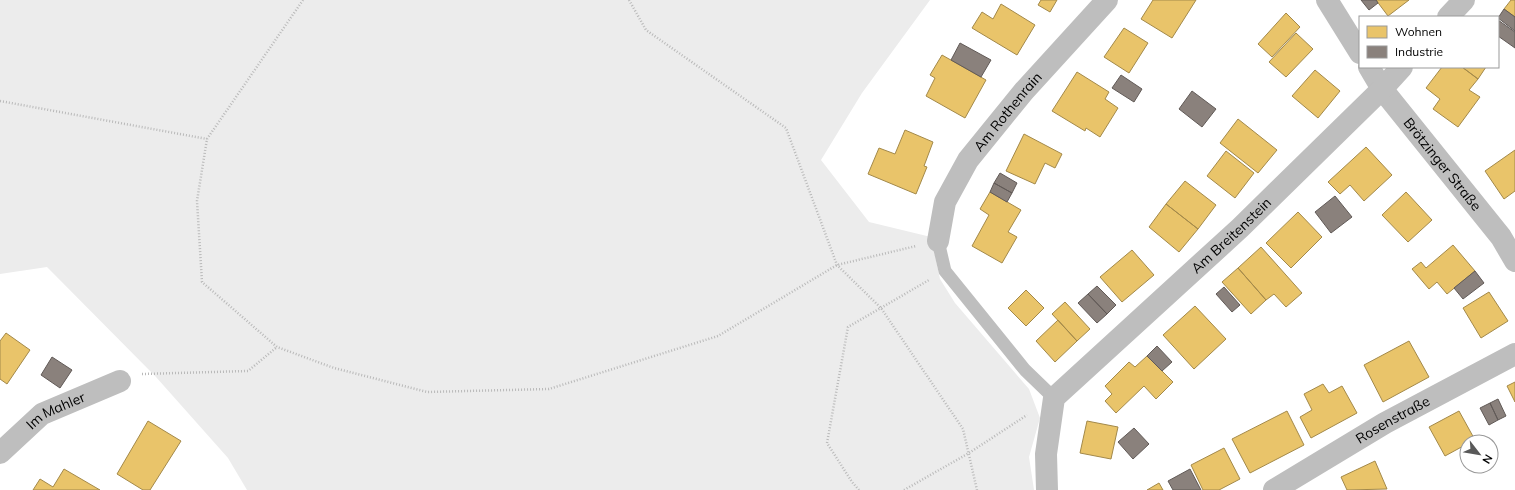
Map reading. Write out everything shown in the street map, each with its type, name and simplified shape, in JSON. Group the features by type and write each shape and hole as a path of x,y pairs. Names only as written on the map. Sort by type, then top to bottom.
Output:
{"street":[{"name":"Am Rothenrain","path":"938,241 945,202 968,160 1024,91 1107,0"},
{"path":"1327,0 1359,51"},
{"path":"1449,16 1464,0"},
{"name":"Brötzinger Straße","path":"1370,68 1382,89 1508,232 1515,261"},
{"name":"Am Breitenstein","path":"1054,398 1240,228 1382,89 1401,68"},
{"name":"Rosenstraße","path":"1274,490 1385,423 1515,354"},
{"name":"Im Mahler","path":"0,453 42,414 120,381"},
{"path":"1047,490 1046,454 1054,398"}],"lane":[{"path":"938,241 945,271 1025,370 1054,398"}],"path":[{"path":"303,0 207,139 197,201 202,282 277,347 334,368 427,392 549,389 718,336 836,265 938,241"},
{"path":"629,0 646,30 786,128 836,265 881,308 963,429 977,490"},
{"path":"0,101 207,139"},
{"path":"860,490 852,482 827,443 848,327 945,271"},
{"path":"143,374 248,371 277,347"},
{"path":"904,490 969,453 1054,398"}],"shaded area":[{"path":"0,0 930,0 862,93 821,160 869,222 931,237 940,279 955,303 1029,389 1040,418 1029,457 1034,490 247,490 228,458 156,377 47,267 0,274"}],"building: Wohnen":[{"path":"1041,0 1057,0 1050,12 1038,5"},
{"path":"1153,0 1196,0 1172,38 1141,19"},
{"path":"1376,0 1409,0 1388,16"},
{"path":"1511,0 1515,0 1515,17 1504,9"},
{"path":"1001,4 1035,25 1017,55 972,28 982,12 993,19"},
{"path":"1286,13 1300,27 1272,57 1258,44"},
{"path":"1124,28 1148,43 1129,73 1104,57"},
{"path":"1296,33 1313,49 1286,77 1269,62"},
{"path":"942,55 986,80 965,118 926,96 935,78 930,75"},
{"path":"1441,68 1463,68 1478,79 1469,90 1480,97 1458,127 1433,109 1440,99 1426,88"},
{"path":"1463,68 1485,68 1478,79"},
{"path":"1315,70 1340,91 1318,118 1292,96"},
{"path":"1077,72 1109,92 1105,99 1118,108 1100,137 1086,128 1085,131 1052,111"},
{"path":"1238,119 1277,150 1258,173 1220,143"},
{"path":"905,130 933,142 924,166 927,167 916,194 868,174 879,148 895,154"},
{"path":"1024,134 1062,154 1055,168 1045,163 1035,184 1006,171"},
{"path":"1366,147 1392,175 1364,201 1350,185 1340,194 1328,182"},
{"path":"1515,150 1515,191 1504,199 1485,171"},
{"path":"1226,151 1254,173 1235,198 1207,176"},
{"path":"1185,181 1216,205 1198,229 1166,204"},
{"path":"990,192 1021,210 1008,232 1017,237 1002,263 972,246 989,215 980,209"},
{"path":"1406,192 1432,220 1408,242 1382,215"},
{"path":"1166,204 1198,229 1179,252 1149,227"},
{"path":"1298,212 1322,237 1291,268 1266,243"},
{"path":"1453,245 1475,271 1447,294 1437,282 1429,289 1412,269 1421,262 1426,268"},
{"path":"1261,247 1302,293 1286,307 1274,294 1266,300 1238,268"},
{"path":"1132,250 1154,275 1122,302 1100,277"},
{"path":"1238,268 1266,300 1251,314 1222,282"},
{"path":"1026,290 1044,308 1026,326 1008,308"},
{"path":"1489,292 1508,321 1481,338 1463,308"},
{"path":"1065,302 1090,329 1077,341 1052,314"},
{"path":"1195,306 1226,339 1194,369 1163,335"},
{"path":"1058,320 1077,341 1055,362 1036,341"},
{"path":"6,333 30,350 7,384 0,379 0,341"},
{"path":"1409,341 1429,377 1383,402 1364,365"},
{"path":"1147,356 1173,382 1156,399 1144,386 1116,413 1105,401 1112,394 1105,386 1129,362 1135,367"},
{"path":"1515,382 1515,402 1507,386"},
{"path":"1323,384 1329,393 1342,386 1357,413 1311,438 1300,417 1312,410 1304,394"},
{"path":"1287,411 1304,445 1250,473 1232,439"},
{"path":"1459,411 1472,434 1459,434 1459,448 1445,456 1429,427"},
{"path":"148,421 181,441 150,490 143,490 117,474"},
{"path":"1087,421 1118,427 1111,459 1080,453"},
{"path":"1224,448 1240,479 1219,490 1203,490 1191,465"},
{"path":"1375,461 1387,489 1347,490 1341,477"},
{"path":"64,469 100,490 33,490 40,479 53,487"},
{"path":"1159,483 1163,490 1147,490"}],"building: Industrie":[{"path":"1361,0 1376,0 1378,3 1369,10"},
{"path":"1504,9 1515,17 1515,31 1499,19"},
{"path":"1499,21 1515,32 1515,48 1499,37"},
{"path":"960,43 991,60 981,77 951,60"},
{"path":"1121,75 1142,89 1134,102 1112,88"},
{"path":"1192,91 1216,109 1202,127 1179,109"},
{"path":"1000,173 1017,183 1012,193 994,183"},
{"path":"994,183 1012,193 1007,202 990,192"},
{"path":"1335,196 1352,217 1331,233 1315,212"},
{"path":"1475,271 1484,283 1463,299 1454,288"},
{"path":"1097,286 1116,305 1107,314 1088,294"},
{"path":"1224,287 1240,305 1232,312 1216,294"},
{"path":"1088,294 1107,314 1097,323 1078,303"},
{"path":"1157,346 1172,362 1162,371 1147,356"},
{"path":"52,357 72,370 60,388 41,375"},
{"path":"1498,399 1506,416 1498,420 1490,403"},
{"path":"1490,403 1498,420 1489,425 1480,408"},
{"path":"1134,428 1149,444 1133,459 1118,442"},
{"path":"1190,469 1201,490 1173,490 1168,481"}]}
